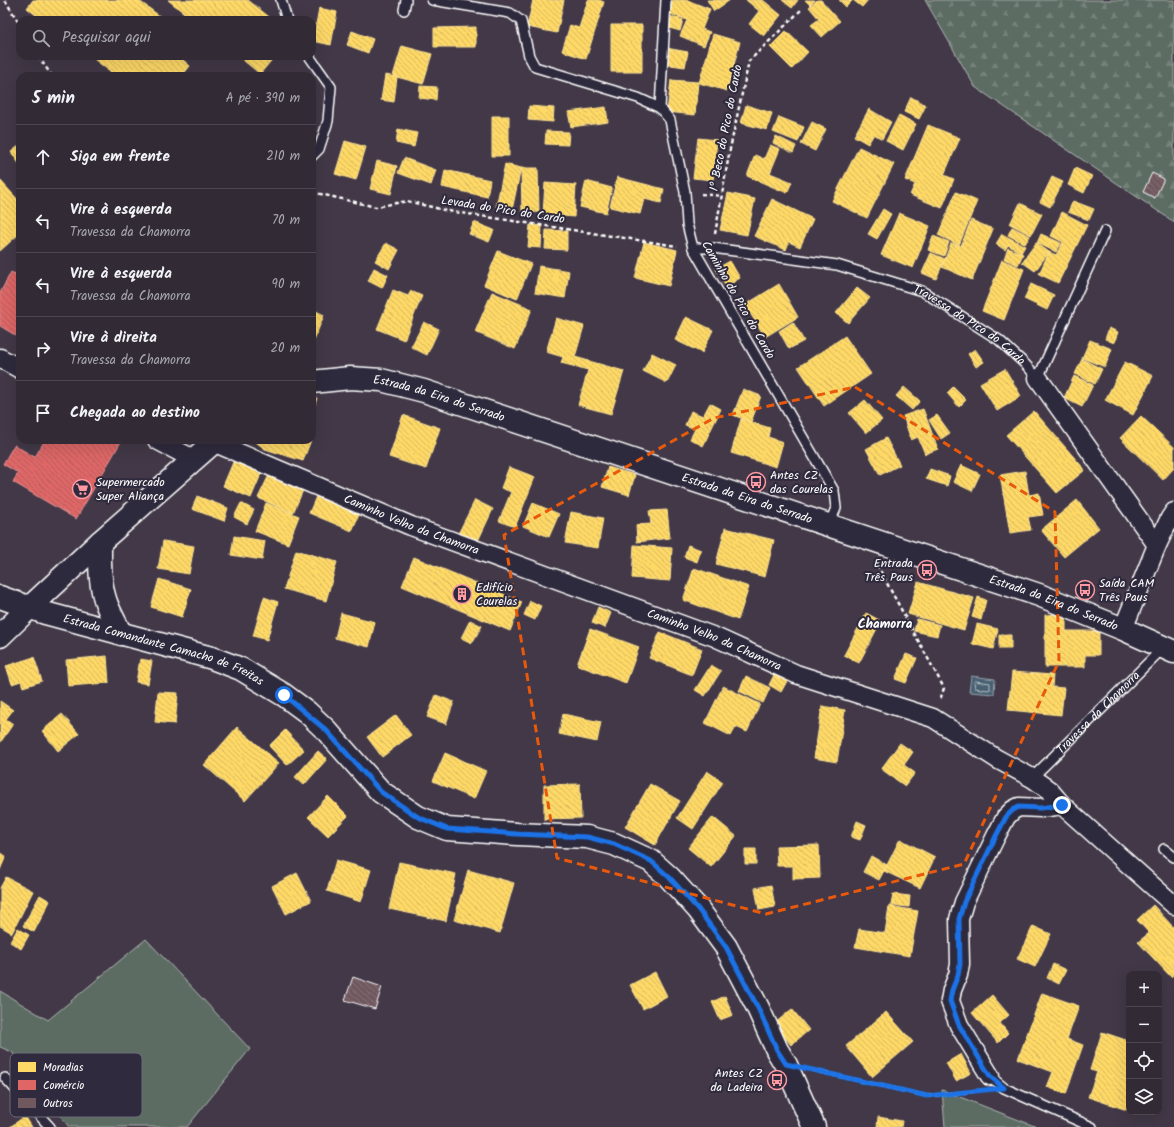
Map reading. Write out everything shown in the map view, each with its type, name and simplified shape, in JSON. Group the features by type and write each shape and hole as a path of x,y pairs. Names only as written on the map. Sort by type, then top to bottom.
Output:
{"main road":[{"name":"Estrada da Eira do Serrado","path":"316,382 350,378 381,380 424,391 1039,595 1123,629 1169,650"},
{"path":"0,636 100,542 212,444"},
{"path":"100,542 100,570 106,604 121,634"},
{"name":"Estrada Comandante Camacho de Freitas","path":"0,597 29,608 212,658 241,669 284,695 326,730 381,792 418,817 447,829 587,837 614,844 651,861 669,877 698,909 726,947 758,1008 777,1050 786,1064 814,1127"}],"street":[{"path":"0,358 16,367"},
{"name":"Travessa do Pico do Cardo","path":"1038,378 1157,545"},
{"path":"168,444 193,460"},
{"name":"Caminho Velho da Chamorra","path":"222,444 411,526 715,636 796,674 933,718 997,759 1032,778 1049,790 1062,805 1174,905"},
{"path":"1123,629 1157,545 1174,512"},
{"path":"990,1076 959,1025 950,1001 960,964 959,919 964,902 1006,817 1013,810 1019,807 1040,808 1062,805"}],"lane":[{"path":"281,0 286,16"},
{"path":"404,10 406,0"},
{"path":"432,0 510,13 521,21 529,56 536,67 638,98 660,108 666,0"},
{"path":"312,60 331,87 328,121 319,148 316,151"},
{"name":"Caminho do Pico do Cardo","path":"660,108 670,120 685,192 687,224 693,248 834,491 836,508 829,525"},
{"path":"1038,378 1105,232"},
{"name":"Travessa do Pico do Cardo","path":"693,248 713,248 837,265 922,291 1000,340 1024,362 1038,378"},
{"name":"Travessa da Chamorra","path":"1032,778 1169,650"},
{"path":"1164,849 1174,857"},
{"path":"990,1076 1004,1088 1092,1127"},
{"path":"5,1078 10,1083"},
{"path":"41,1117 50,1127"}],"path":[{"path":"5,0 16,18"},
{"name":"1º Beco do Pico do Cardo","path":"713,248 730,149 749,60 802,9"},
{"path":"41,60 49,72"},
{"path":"685,192 722,196"},
{"name":"Levada do Pico do Cardo","path":"316,193 376,207 407,201 448,211 693,248"},
{"path":"874,540 871,553 944,688 933,718"},
{"path":"786,1064 927,1096 1004,1088"}],"highlighted area":[{"path":"855,387 1055,512 1059,661 964,864 766,914 557,858 504,535 714,418"}],"green space":[{"path":"925,0 1174,0 1174,222 975,87"},
{"path":"146,939 250,1049 187,1127 69,1127 61,1117 142,1117 142,1053 13,1053 0,1047 0,991 48,1020"},
{"path":"942,1090 1037,1127 945,1127"}],"water":[{"path":"971,676 995,679 994,694 969,692"}],"building: Moradias":[{"path":"33,0 138,0 160,16 37,16 27,8"},
{"path":"168,0 248,0 268,16 188,16"},
{"path":"533,0 564,0 557,33 527,27"},
{"path":"588,0 599,0 604,2 586,59 562,51 570,25 579,28"},
{"path":"673,0 687,0 710,9 702,29 710,32 704,46 680,36 687,20 668,13"},
{"path":"707,0 730,0 714,11"},
{"path":"746,0 763,0 781,15 764,36 749,24 759,11"},
{"path":"782,0 798,0 792,8"},
{"path":"805,0 815,0 810,5"},
{"path":"817,0 821,0 840,21 822,37 811,25 819,19 809,7"},
{"path":"839,0 851,0 852,1 846,7"},
{"path":"853,0 868,0 862,7"},
{"path":"319,8 337,12 331,45 316,42 316,24"},
{"path":"669,16 683,20 680,31 666,27"},
{"path":"611,25 642,25 642,72 611,72"},
{"path":"476,27 476,47 434,47 434,28"},
{"path":"352,31 373,39 368,53 347,45"},
{"path":"786,31 808,52 792,69 770,47"},
{"path":"713,34 740,42 727,91 699,83"},
{"path":"402,46 432,54 423,84 393,76"},
{"path":"666,48 688,52 685,67 664,64"},
{"path":"95,60 183,60 190,66 185,72 111,72"},
{"path":"243,60 272,60 262,72 258,72"},
{"path":"385,75 397,77 394,102 381,100"},
{"path":"671,80 698,82 695,115 667,112"},
{"path":"420,86 437,87 436,100 419,98"},
{"path":"911,97 926,105 919,119 904,112"},
{"path":"746,105 772,113 767,130 741,123"},
{"path":"529,106 554,108 553,122 528,120"},
{"path":"606,107 608,122 571,127 568,112"},
{"path":"869,109 891,122 882,139 874,134 868,144 854,136"},
{"path":"899,115 916,124 903,150 886,141"},
{"path":"492,116 509,116 509,156 492,156"},
{"path":"779,117 804,127 798,142 773,132"},
{"path":"812,122 826,129 815,151 801,144"},
{"path":"928,125 960,138 944,175 954,179 942,208 910,195 915,184 905,180"},
{"path":"398,129 417,133 414,147 396,143"},
{"path":"546,131 569,132 568,145 545,144"},
{"path":"776,136 796,146 793,153 773,143"},
{"path":"698,138 717,140 713,180 693,178"},
{"path":"345,141 366,147 356,180 335,174"},
{"path":"770,145 780,149 770,173 792,182 787,193 747,176 755,155 764,159"},
{"path":"859,147 894,164 867,218 832,201"},
{"path":"16,148 16,159 11,152"},
{"path":"404,158 436,170 431,185 398,173"},
{"path":"377,161 397,166 391,194 370,189"},
{"path":"505,164 521,168 512,210 496,207"},
{"path":"521,168 538,168 539,212 522,213"},
{"path":"1075,168 1092,176 1084,193 1068,185"},
{"path":"445,170 490,180 487,197 442,187"},
{"path":"617,177 664,189 661,203 644,199 640,214 610,207"},
{"path":"1052,177 1063,182 1050,207 1040,202"},
{"path":"0,180 16,198 16,237 0,251"},
{"path":"586,181 612,188 606,213 580,207"},
{"path":"545,183 576,185 574,217 543,214"},
{"path":"956,192 977,201 959,245 938,235"},
{"path":"728,193 755,199 747,235 720,230"},
{"path":"772,199 813,219 800,247 789,242 786,250 754,236"},
{"path":"1073,201 1094,209 1089,220 1068,212"},
{"path":"1020,203 1042,214 1031,235 1010,224"},
{"path":"883,209 891,214 877,239 868,234"},
{"path":"1062,212 1087,225 1058,283 1039,274 1049,252 1056,255 1063,242 1051,236"},
{"path":"899,213 930,226 913,268 881,255"},
{"path":"971,220 993,229 972,280 942,267 951,243 961,246"},
{"path":"474,222 494,230 489,242 469,234"},
{"path":"530,225 542,226 541,248 528,247"},
{"path":"1012,227 1030,236 1025,244 1008,235"},
{"path":"546,230 567,231 567,250 545,249"},
{"path":"1002,234 1025,246 1021,253 1008,245 1005,250 996,244"},
{"path":"1041,234 1061,243 1056,252 1037,243"},
{"path":"933,236 949,242 944,256 928,250"},
{"path":"644,242 677,250 669,286 635,278"},
{"path":"386,243 399,250 389,269 375,261"},
{"path":"1036,243 1049,252 1035,271 1022,262"},
{"path":"1008,248 1023,254 1018,265 1004,259"},
{"path":"498,251 531,264 517,299 484,285"},
{"path":"931,253 945,259 936,279 922,273"},
{"path":"1002,260 1024,269 1004,320 982,311"},
{"path":"730,261 740,278 726,287 716,269"},
{"path":"539,266 569,271 565,298 535,293"},
{"path":"374,268 388,275 382,288 368,281"},
{"path":"779,284 798,317 765,337 745,305"},
{"path":"1031,284 1054,295 1047,310 1024,299"},
{"path":"857,288 870,298 848,323 836,313"},
{"path":"393,290 408,296 411,291 422,296 404,340 377,329"},
{"path":"492,292 532,309 515,349 475,332"},
{"path":"316,311 324,315 316,335"},
{"path":"686,317 713,330 702,353 675,340"},
{"path":"556,318 584,326 575,357 624,371 611,414 578,405 588,370 561,363 563,357 546,352"},
{"path":"424,322 439,329 427,355 411,347"},
{"path":"793,322 804,341 789,349 779,331"},
{"path":"1109,328 1118,332 1114,343 1105,339"},
{"path":"845,336 871,374 824,406 798,367"},
{"path":"1090,340 1112,349 1105,367 1082,358"},
{"path":"975,349 984,362 976,367 968,354"},
{"path":"652,353 676,365 667,383 643,371"},
{"path":"1082,359 1102,369 1095,384 1075,374"},
{"path":"1125,362 1153,376 1133,415 1105,400"},
{"path":"1005,369 1021,396 997,411 980,383"},
{"path":"1074,376 1093,385 1082,407 1064,398"},
{"path":"904,387 920,401 912,410 896,396"},
{"path":"953,387 966,400 959,407 947,393"},
{"path":"743,389 761,396 751,422 733,415"},
{"path":"865,400 882,420 866,433 849,413"},
{"path":"710,403 721,409 703,446 690,439 695,429 685,425 691,411 703,416"},
{"path":"923,409 938,449 925,454 918,437 911,440 903,416"},
{"path":"1034,411 1085,470 1057,493 1006,435"},
{"path":"403,415 440,428 426,469 389,457"},
{"path":"937,415 950,433 941,439 929,420"},
{"path":"1141,416 1174,447 1174,468 1163,480 1120,438"},
{"path":"741,419 770,428 768,437 783,442 776,467 731,453"},
{"path":"886,438 900,465 880,475 866,449"},
{"path":"258,444 309,444 303,461 265,449"},
{"path":"234,460 262,472 251,498 223,486"},
{"path":"961,465 980,474 972,491 953,482"},
{"path":"509,467 535,477 515,527 499,521 511,492 501,488"},
{"path":"608,467 635,475 629,495 602,487"},
{"path":"930,469 950,476 947,486 926,479"},
{"path":"1025,471 1029,495 1039,493 1043,515 1028,517 1031,530 1010,533 1000,475"},
{"path":"270,473 304,488 293,513 258,498"},
{"path":"318,492 361,510 352,531 309,513"},
{"path":"197,496 228,508 224,521 192,509"},
{"path":"475,500 493,509 477,543 458,534"},
{"path":"1077,500 1099,528 1064,557 1041,530"},
{"path":"241,503 254,510 247,524 234,517"},
{"path":"266,503 299,516 288,544 255,531"},
{"path":"533,503 559,514 549,537 523,526"},
{"path":"667,510 670,538 637,542 636,525 651,524 649,511"},
{"path":"571,512 603,518 598,548 565,543"},
{"path":"725,528 774,540 765,577 716,564"},
{"path":"234,536 265,541 262,560 231,555"},
{"path":"163,541 194,546 189,574 158,569"},
{"path":"634,545 672,548 670,581 632,578"},
{"path":"688,545 701,550 697,562 684,557"},
{"path":"296,550 337,562 326,601 284,589"},
{"name":"Edifício Courelas","path":"414,557 522,602 510,631 402,586"},
{"path":"694,568 749,587 738,620 683,600"},
{"path":"159,579 191,589 182,617 151,607"},
{"path":"918,582 974,598 964,630 908,614"},
{"path":"264,597 278,602 267,640 253,636"},
{"path":"978,597 986,600 981,620 972,617"},
{"path":"530,601 541,606 535,620 524,615"},
{"path":"598,607 611,613 605,628 592,623"},
{"path":"341,613 375,622 369,647 335,638"},
{"path":"866,613 881,621 859,663 844,655"},
{"path":"1066,614 1066,631 1099,631 1099,655 1085,655 1085,667 1045,667 1045,615"},
{"path":"917,619 940,625 937,636 914,631"},
{"path":"470,620 482,626 472,643 461,638"},
{"path":"977,624 998,629 993,649 972,644"},
{"path":"590,629 639,647 626,683 577,665"},
{"path":"660,632 702,649 692,675 649,658"},
{"path":"999,635 1011,635 1011,649 999,649"},
{"path":"906,654 917,658 906,683 895,679"},
{"path":"107,656 109,683 68,686 66,660"},
{"path":"34,657 42,681 23,687 21,681 12,684 6,666"},
{"path":"140,659 152,661 148,684 136,682"},
{"path":"711,665 721,671 705,696 695,690"},
{"path":"778,667 791,674 781,692 769,685"},
{"path":"1012,672 1053,675 1052,687 1064,688 1061,715 1008,710"},
{"path":"746,676 770,688 763,703 739,691"},
{"path":"723,686 760,704 747,732 736,727 731,736 705,723"},
{"path":"158,692 178,693 175,724 155,722"},
{"path":"436,695 454,702 446,724 427,717"},
{"path":"0,701 13,710 6,719 13,724 0,743"},
{"path":"822,706 845,710 837,762 814,758"},
{"path":"62,714 79,734 58,751 42,731"},
{"path":"563,714 601,722 597,742 559,734"},
{"path":"396,715 411,735 382,757 367,737"},
{"path":"237,727 279,763 245,801 204,765"},
{"path":"285,730 304,750 287,765 269,746"},
{"path":"900,743 913,752 904,765 915,773 905,786 881,769"},
{"path":"318,751 327,759 304,785 295,777"},
{"path":"445,753 486,771 474,799 433,781"},
{"path":"707,771 723,782 693,829 677,818"},
{"path":"580,784 581,818 544,819 544,785"},
{"path":"650,784 680,801 655,845 625,827"},
{"path":"328,796 348,816 328,836 308,817"},
{"path":"713,817 736,836 711,867 688,848"},
{"path":"857,821 866,825 860,840 851,837"},
{"path":"900,839 935,857 920,888 884,871"},
{"path":"819,845 820,878 793,879 793,866 777,866 776,846"},
{"path":"745,849 756,849 756,864 745,864"},
{"path":"0,853 6,856 0,870"},
{"path":"871,856 887,865 879,880 863,872"},
{"path":"336,860 371,870 361,902 327,891"},
{"path":"399,862 456,874 446,921 389,909"},
{"path":"468,870 514,883 500,933 454,920"},
{"path":"297,873 311,901 286,914 272,886"},
{"path":"6,877 33,891 12,933 0,926 0,888"},
{"path":"771,885 775,907 759,910 755,888"},
{"path":"893,894 910,896 909,907 891,905"},
{"path":"40,895 50,901 34,932 23,926"},
{"path":"1153,905 1174,928 1174,974 1171,977 1138,942 1149,933 1137,920"},
{"path":"889,906 918,911 910,956 855,947 859,929 885,933"},
{"path":"1033,926 1051,934 1035,967 1017,959"},
{"path":"18,928 29,935 21,949 10,942"},
{"path":"1053,964 1066,970 1059,984 1047,978"},
{"path":"655,972 667,996 643,1009 630,985"},
{"path":"1042,993 1079,1006 1067,1039 1083,1045 1066,1094 1047,1087 1053,1072 1018,1059"},
{"path":"992,995 1009,1015 1000,1023 1008,1033 998,1043 972,1013"},
{"path":"725,996 733,1015 720,1020 712,1002"},
{"path":"792,1009 809,1030 791,1045 774,1024"},
{"path":"886,1012 913,1042 872,1077 846,1046"},
{"path":"1102,1032 1126,1040 1126,1110 1088,1097 1097,1072 1090,1070"},
{"path":"961,1054 971,1073 956,1081 946,1063"},
{"path":"26,1117 32,1127 10,1127"},
{"path":"878,1117 902,1121 901,1127 877,1127"}],"building: Comércio":[{"path":"11,272 15,274 16,272 16,336 0,326 0,293"},
{"path":"43,444 120,444 76,519 13,482 18,473 3,464 14,445 35,457"}],"building: Outros":[{"path":"1152,173 1164,179 1155,198 1143,192"},
{"path":"353,977 382,987 375,1009 345,1000"}],"place":[{"name":"Antes CZ das Courelas","path":"756,482"},
{"name":"Supermercado Super Aliança","path":"82,489"},
{"name":"Entrada Três Paus","path":"927,570"},
{"name":"Saída CAM Três Paus","path":"1085,590"},
{"name":"Edifício Courelas","path":"462,594"},
{"name":"Antes CZ da Ladeira","path":"777,1080"}],"district":[{"name":"Chamorra","path":"885,624"}],"route":[{"path":"284,695 326,730 381,792 418,817 447,829 587,837 614,844 651,861 669,877 698,909 726,947 758,1008 777,1050 786,1064 927,1096 1004,1088 990,1076 959,1025 950,1001 960,964 959,919 964,902 1006,817 1013,810 1019,807 1049,808 1062,805"}]}
